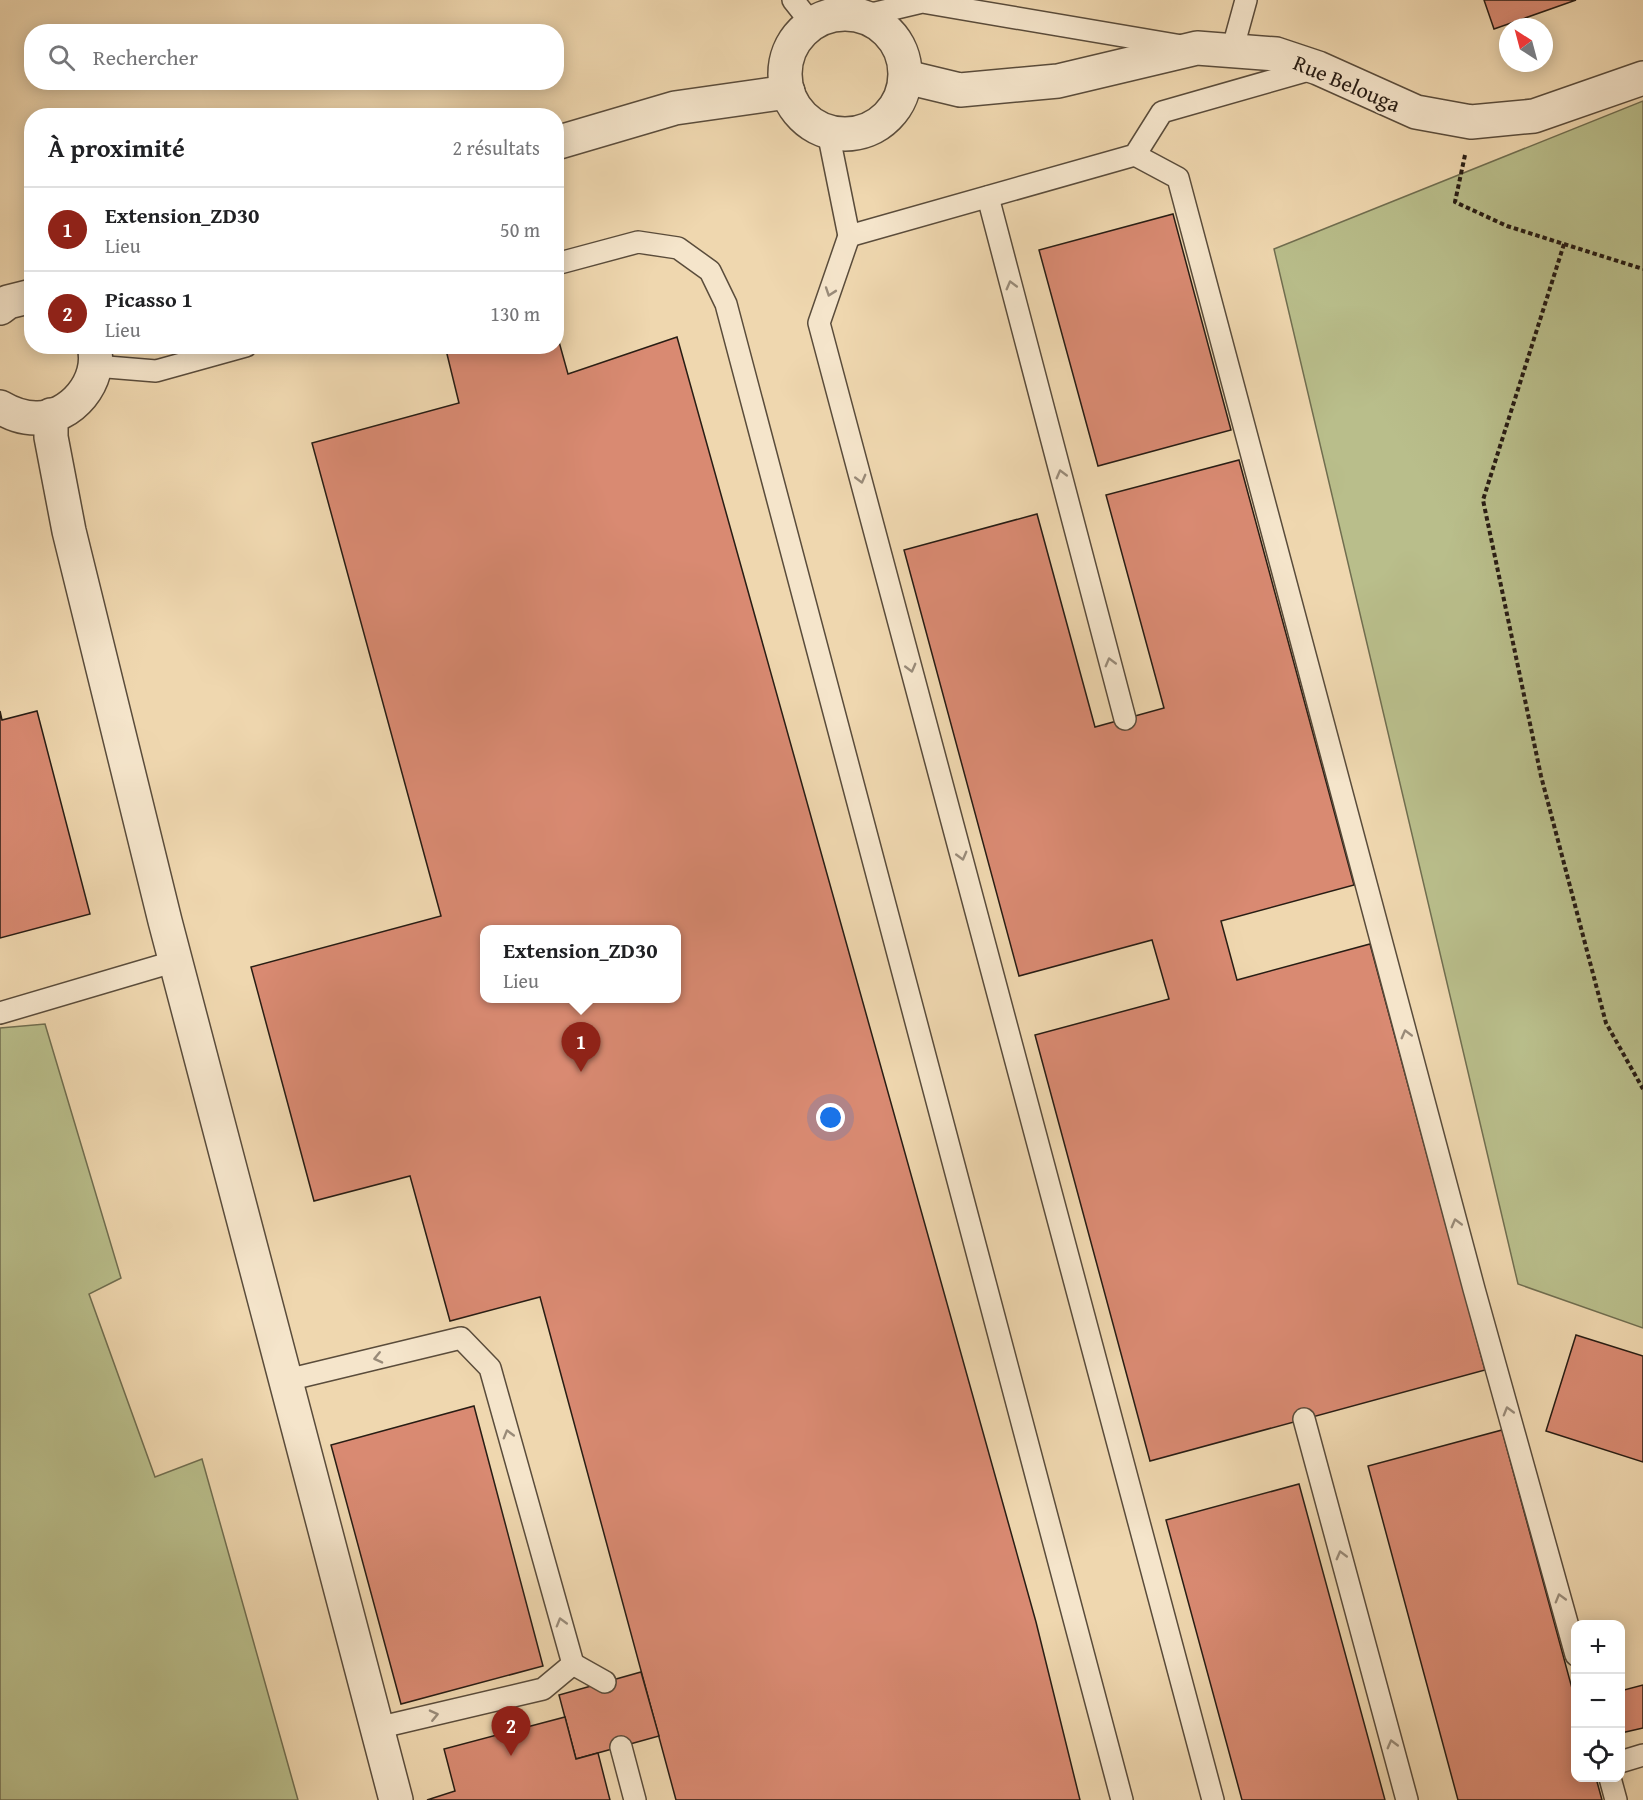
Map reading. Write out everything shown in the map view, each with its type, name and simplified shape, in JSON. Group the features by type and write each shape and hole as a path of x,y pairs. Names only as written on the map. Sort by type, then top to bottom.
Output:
{"street":[{"path":"802,12 863,16 886,29 902,51 906,77 902,95 893,110 880,123 864,131 846,134 828,132 803,117 788,92 785,73 788,54 798,37 802,12"},
{"name":"Rue Belouga","path":"906,77 960,90 1058,81 1197,48 1276,54 1318,68 1416,112 1471,122 1534,116 1643,78"},
{"path":"564,141 675,108 788,92"},
{"path":"0,308 8,302 24,298"},
{"path":"0,407 15,416 38,419 61,412 81,398 93,378 94,356"},
{"path":"51,415 51,437 69,531 176,962 396,1800"}],"lane":[{"path":"1232,51 1246,0"},
{"path":"863,16 922,2 1197,48"},
{"path":"849,236 1135,155 1162,112 1318,68"},
{"path":"828,132 849,236 819,323 1213,1800"},
{"path":"1135,155 1178,178 1474,1289 1571,1641"},
{"path":"988,197 1125,719"},
{"path":"564,262 638,242 678,248 710,272 726,304 1122,1800"},
{"path":"94,356 156,371 217,354"},
{"path":"0,1013 176,962"},
{"path":"286,1380 461,1338 490,1368 573,1664 605,1682"},
{"path":"1304,1419 1407,1800"},
{"path":"377,1728 543,1689 573,1664"},
{"path":"621,1747 635,1800"},
{"path":"1625,1760 1643,1755"},
{"path":"1611,1782 1616,1800"}],"path":[{"path":"1471,122 1455,202 1507,226 1643,269"},
{"path":"1564,244 1483,500 1541,777 1606,1023 1643,1089"}],"green space":[{"path":"1643,101 1643,1328 1518,1284 1274,249"},
{"path":"45,1024 121,1278 89,1294 155,1477 202,1459 298,1800 0,1800 0,1028"}],"building":[{"path":"1484,0 1576,0 1525,18 1499,18 1499,27 1494,29"},
{"path":"1173,214 1231,430 1098,466 1039,250"},
{"path":"677,337 1036,1622 1080,1800 676,1800 540,1297 450,1321 410,1176 314,1201 251,967 441,916 312,443 459,403 447,354 562,354 568,374"},
{"path":"1239,460 1354,885 1221,921 1237,980 1370,944 1485,1370 1150,1461 1035,1035 1169,999 1152,940 1019,976 904,550 1037,514 1095,727 1164,708 1106,495"},
{"path":"0,711 2,720 37,711 90,914 0,938"},
{"path":"1576,1335 1643,1356 1643,1462 1546,1431"},
{"path":"474,1406 543,1666 401,1704 331,1445"},
{"path":"1502,1430 1571,1685 1571,1782 1597,1782 1602,1800 1458,1800 1368,1466"},
{"path":"1299,1484 1385,1800 1242,1800 1166,1520"},
{"path":"641,1672 659,1736 576,1759 559,1695"},
{"path":"1643,1685 1643,1728 1625,1732 1625,1728 1625,1690"},
{"path":"565,1717 576,1759 598,1753 610,1800 427,1800 455,1791 444,1749"}],"place":[{"name":"Extension_ZD30","path":"581,1072"},
{"name":"Picasso 1","path":"511,1756"}]}
